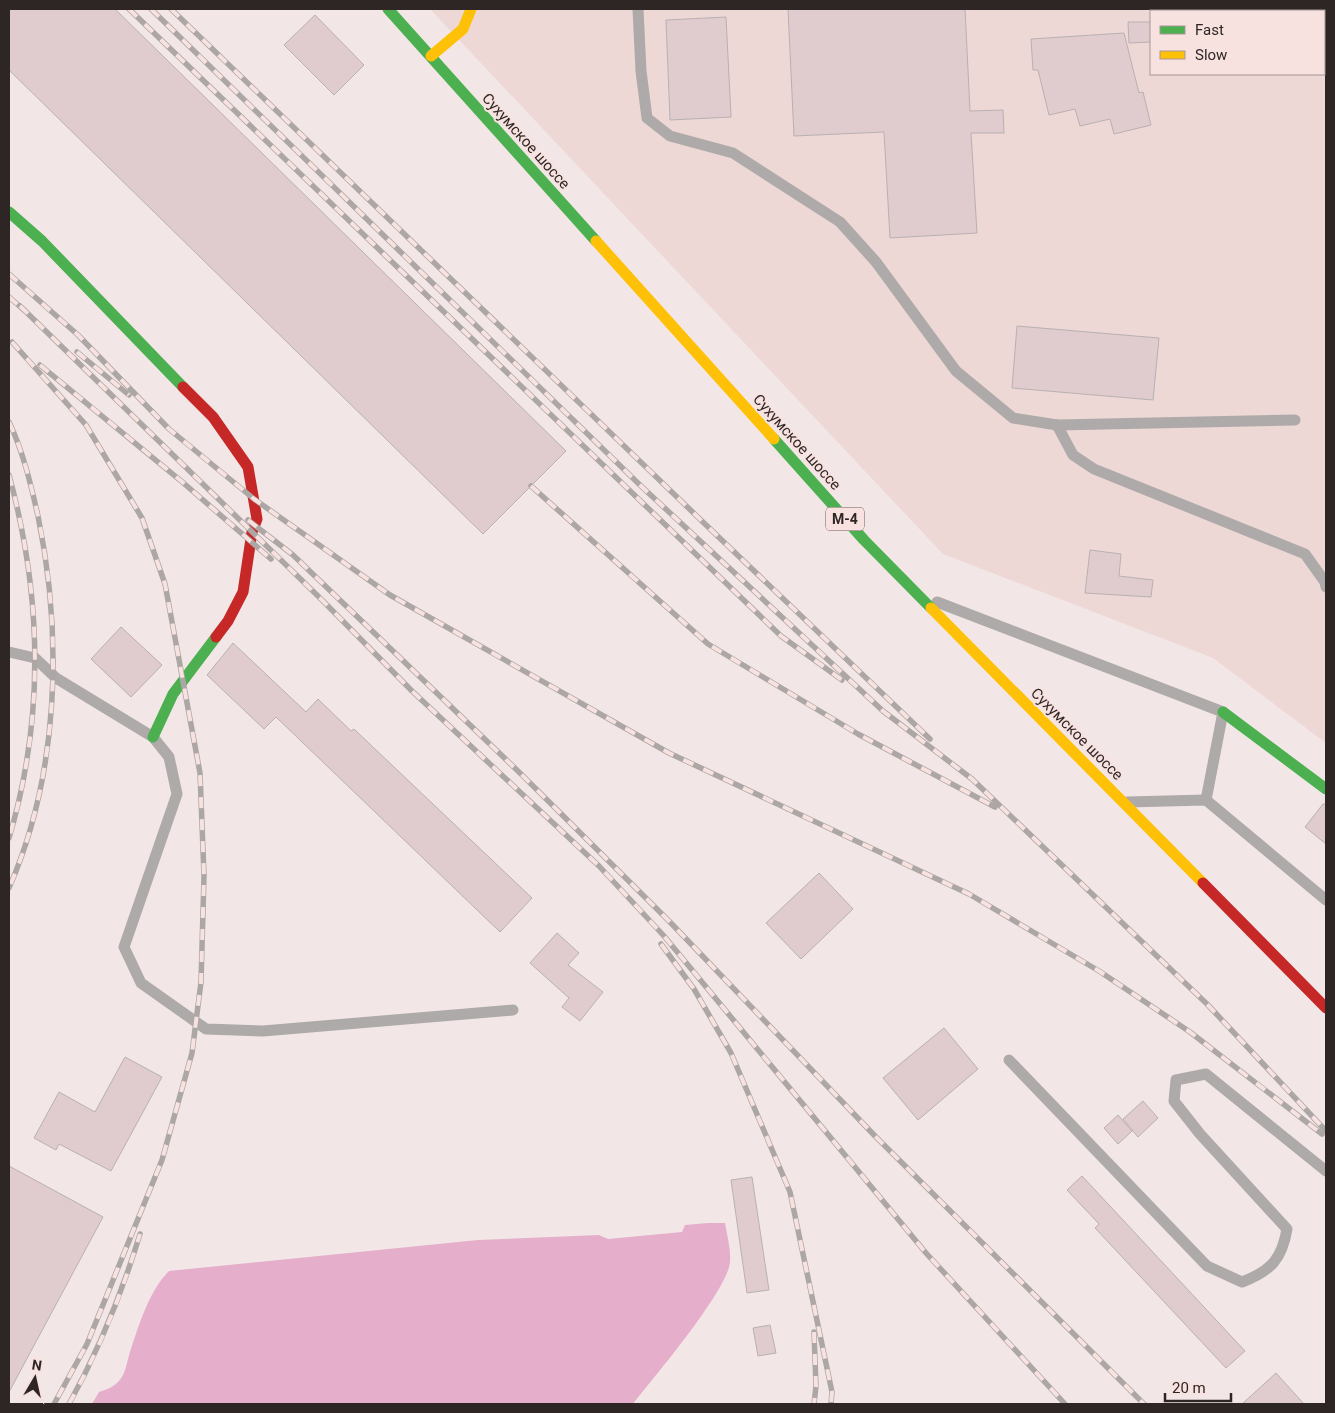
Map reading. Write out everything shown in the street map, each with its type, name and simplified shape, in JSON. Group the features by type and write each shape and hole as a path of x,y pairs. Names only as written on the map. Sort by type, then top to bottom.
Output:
{"main road":[{"name":"Сухумское шоссе","path":"388,9 864,540 1326,1008"},
{"path":"431,56 463,29 471,9"},
{"path":"9,212 42,241 213,417 248,468 257,519 252,532 243,592 228,621 173,694 153,737"},
{"path":"1223,712 1326,789"}],"lane":[{"path":"638,9 640,71 647,118 670,136 733,153 840,222 876,262 956,371 1013,418 1057,425 1295,420"},
{"path":"1057,425 1074,455 1094,469 1305,554 1326,582 1326,587"},
{"path":"918,595 1223,712 1206,800"},
{"path":"9,652 35,658 56,678 153,737 169,756 177,794 124,947 141,983 206,1029 263,1031 513,1010"},
{"path":"1123,802 1206,800 1326,900"},
{"path":"1009,1060 1207,1266 1242,1282 1261,1275 1283,1250 1287,1229 1200,1134 1174,1101 1176,1080 1206,1074 1326,1171"}],"shaded area":[{"path":"430,9 1326,9 1326,743 1213,658 943,554"},
{"path":"725,1223 730,1257 726,1275 717,1292 689,1333 633,1404 92,1404 99,1392 110,1388 121,1379 145,1309 156,1288 169,1271 478,1240 599,1235 608,1239 682,1232 685,1225"}],"building":[{"path":"9,9 115,9 566,451 483,534 9,70"},
{"path":"788,9 965,9 970,111 1003,110 1004,133 971,133 977,233 890,238 884,132 794,136"},
{"path":"315,15 364,65 334,95 284,45"},
{"path":"726,17 731,117 670,120 666,20"},
{"path":"1128,22 1150,22 1150,42 1129,43"},
{"path":"1124,33 1139,93 1143,92 1151,125 1114,134 1110,119 1080,126 1075,109 1049,115 1038,70 1033,70 1031,39"},
{"path":"1017,326 1159,338 1153,400 1012,388"},
{"path":"1090,550 1121,554 1119,576 1153,580 1151,597 1085,593"},
{"path":"121,627 162,665 131,697 91,659"},
{"path":"233,643 306,712 318,699 351,731 354,729 532,898 500,932 276,717 264,729 207,675"},
{"path":"1323,804 1326,804 1326,844 1305,827"},
{"path":"819,873 853,909 801,959 766,923"},
{"path":"557,933 579,953 568,965 603,992 580,1021 562,1007 569,998 530,963"},
{"path":"944,1028 978,1069 918,1120 883,1078"},
{"path":"125,1057 162,1077 111,1171 59,1144 56,1150 34,1138 59,1092 95,1112"},
{"path":"1143,1101 1158,1118 1138,1137 1123,1119"},
{"path":"1118,1115 1132,1131 1118,1144 1104,1128"},
{"path":"9,1166 103,1217 9,1392"},
{"path":"1082,1176 1245,1351 1226,1368 1095,1228 1099,1224 1067,1190"},
{"path":"752,1177 769,1290 747,1293 731,1180"},
{"path":"770,1325 776,1353 758,1356 753,1328"},
{"path":"1276,1373 1304,1404 1242,1404"}],"railway":[{"path":"129,9 781,636 842,680"},
{"path":"151,9 641,486 883,711 972,779 1207,1004 1326,1131"},
{"path":"171,9 930,739"},
{"path":"9,274 78,335 169,429 254,499 390,595 669,753 969,894 1099,971 1190,1032 1322,1134"},
{"path":"9,297 24,310"},
{"path":"20,306 320,598 412,691 599,866 664,936 926,1253 1065,1404"},
{"path":"12,342 86,425 142,518 165,584 200,773 204,876 201,982 192,1053 162,1160 87,1344 54,1404"},
{"path":"77,352 129,395"},
{"path":"40,365 180,480 271,559"},
{"path":"9,422 22,456 38,516 46,562 51,609 53,657 52,705 47,752 38,799 26,844 9,888"},
{"path":"9,475 20,520 28,566 35,656 34,702 29,747 21,793 9,838"},
{"path":"531,486 708,644 858,734 995,807"},
{"path":"248,520 293,555 520,773 669,921 875,1136 1144,1404"},
{"path":"661,944 694,989 731,1053 790,1192 832,1392 831,1404"},
{"path":"69,1404 109,1321 140,1234"},
{"path":"814,1332 816,1386 814,1404"}],"traffic: fast":[{"path":"388,9 596,241"},
{"path":"9,212 42,241 183,387"},
{"path":"774,439 864,540 931,608"},
{"path":"153,737 173,694 216,637"},
{"path":"1223,712 1326,789"}],"traffic: slow":[{"path":"431,56 463,29 471,9"},
{"path":"596,241 774,439"},
{"path":"931,608 1203,883"}],"traffic: jam":[{"path":"183,387 213,417 248,467 257,519 252,532 243,592 228,621 216,637"},
{"path":"1203,883 1326,1008"}]}
